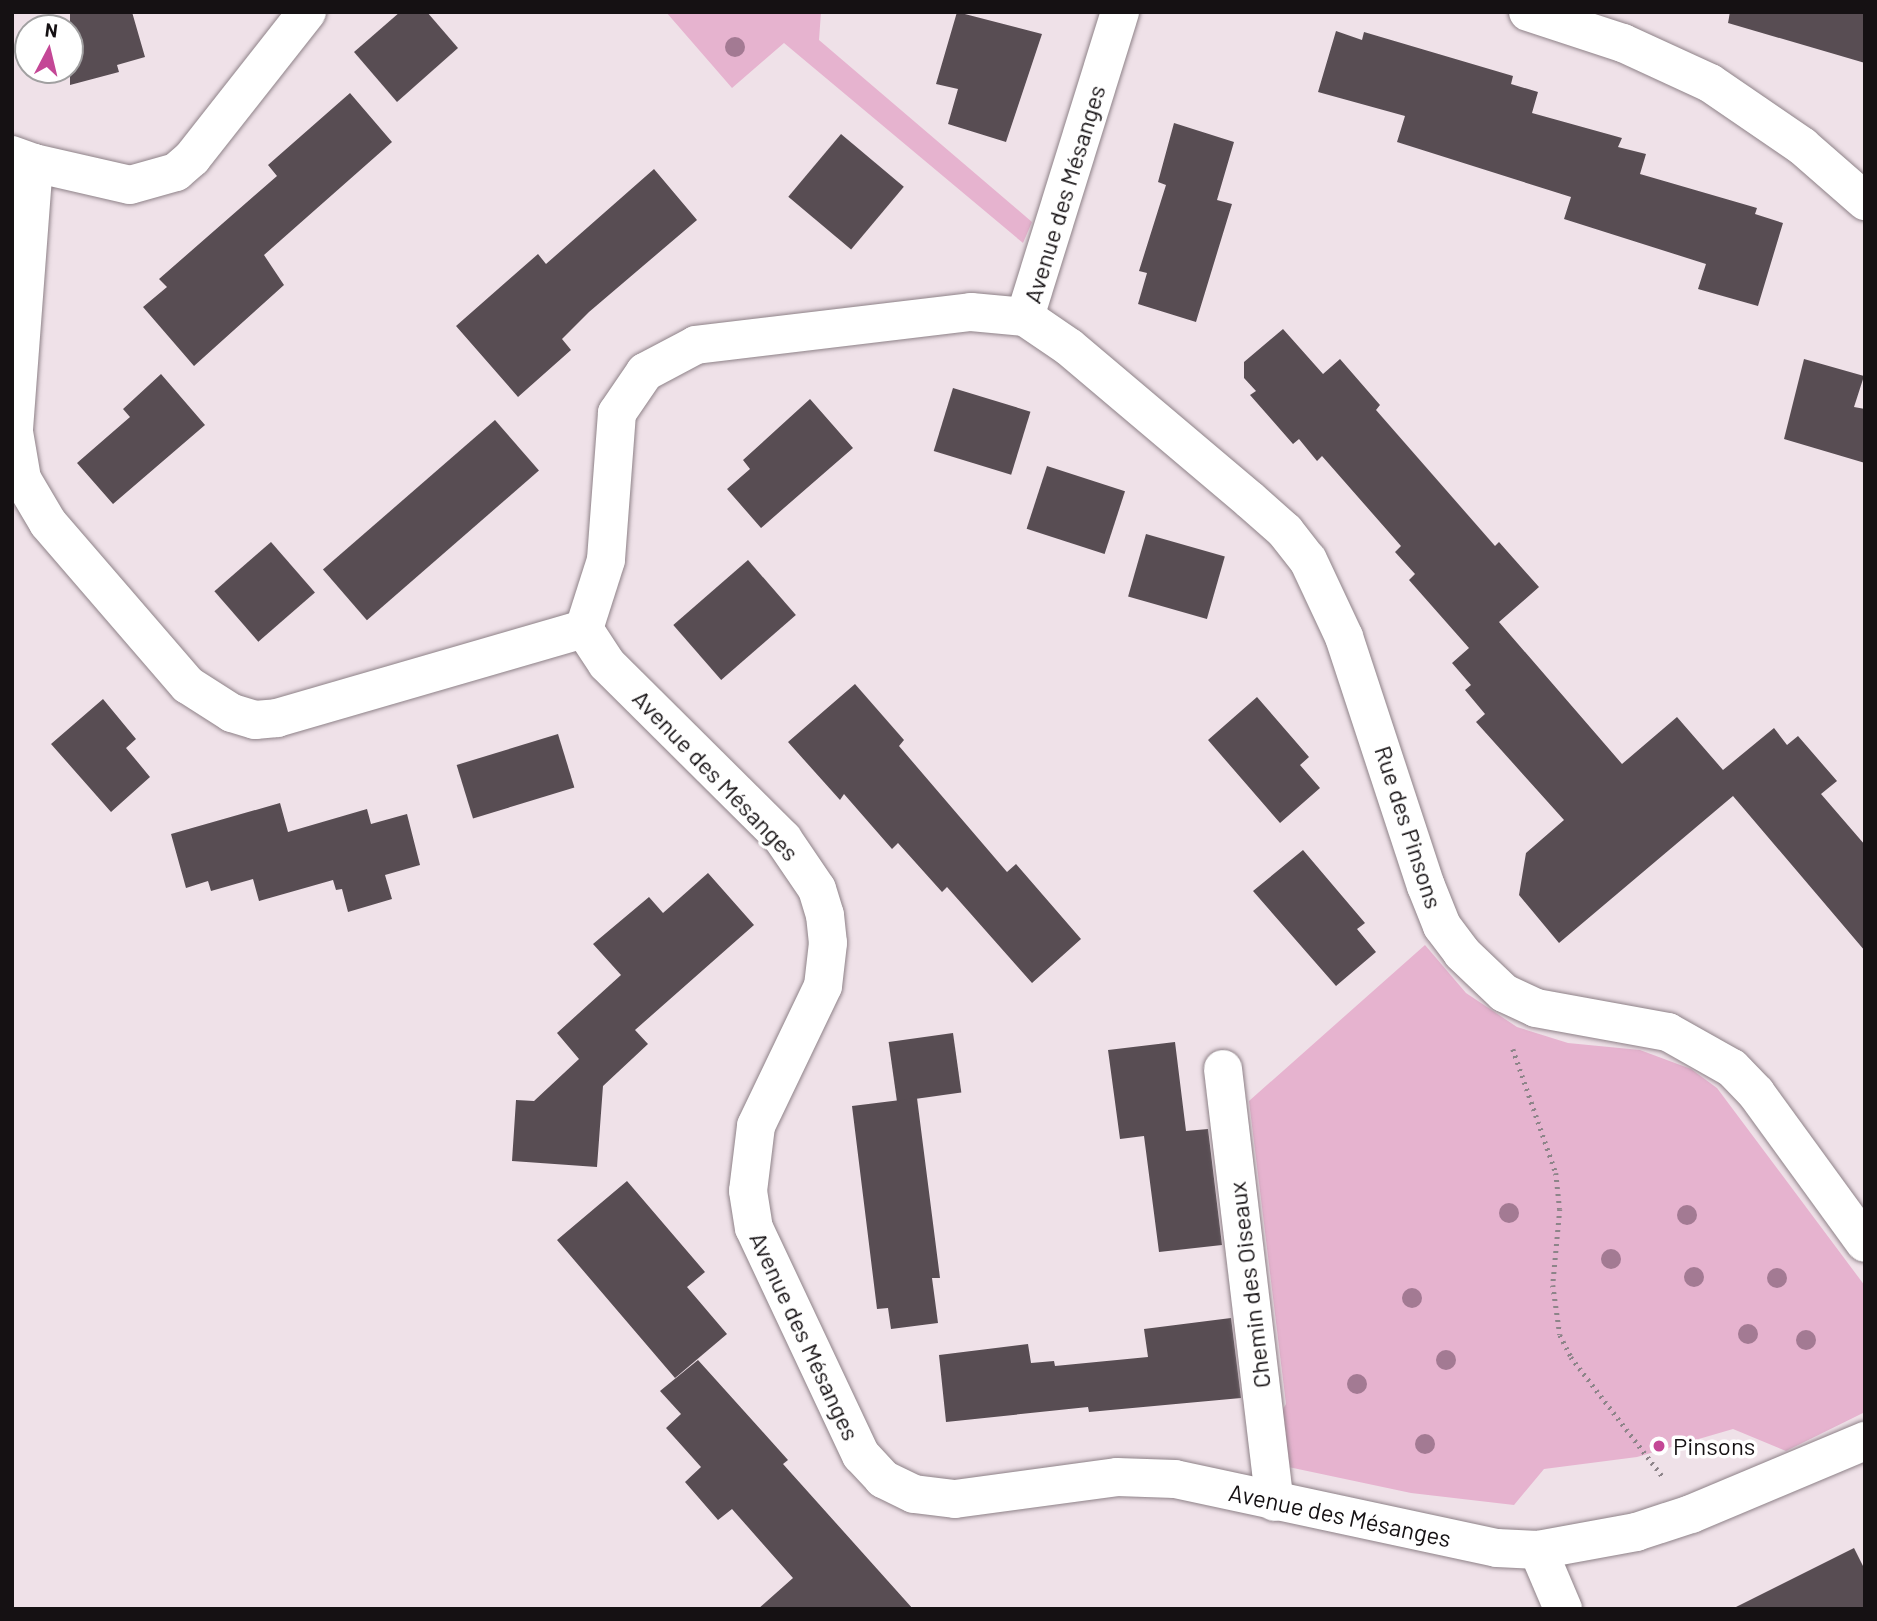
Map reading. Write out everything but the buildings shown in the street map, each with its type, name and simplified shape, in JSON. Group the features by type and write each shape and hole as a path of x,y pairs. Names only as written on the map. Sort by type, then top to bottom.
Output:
{"street":[{"path":"307,12 192,158 176,172 130,186 23,159 14,432 22,479 48,523 188,685 232,713 255,720 276,718 584,629"},
{"name":"Avenue des Mésanges","path":"1120,12 1026,317 971,312 696,345 645,372 617,413 606,560 584,629 607,664 783,839 817,888 828,943 823,986 756,1126 748,1167 749,1201 754,1228 861,1455 883,1479 914,1494 956,1499 1117,1477 1175,1479 1497,1548 1538,1550 1636,1532 1691,1514 1865,1441"},
{"path":"1528,12 1623,43 1710,83 1802,146 1865,201"},
{"name":"Rue des Pinsons","path":"1026,317 1069,346 1250,500 1285,531 1308,560 1344,637 1442,926 1504,993 1559,1015 1668,1032 1732,1068 1756,1093 1865,1243"},
{"name":"Chemin des Oiseaux","path":"1223,1069 1275,1502"},
{"path":"1538,1550 1563,1609"}],"path":[{"path":"1504,993 1505,1028 1556,1173 1560,1209 1552,1285 1560,1335 1572,1357 1691,1514"}],"shaded area":[{"path":"666,12 821,12 819,40 1032,222 1023,243 784,43 732,88"},
{"path":"1425,945 1466,993 1517,1027 1568,1043 1640,1050 1691,1069 1717,1088 1865,1286 1865,1412 1786,1451 1733,1429 1637,1457 1544,1469 1514,1505 1411,1493 1279,1465 1274,1424 1286,1404 1249,1101"}],"place":[{"name":"Pinsons","path":"1659,1446"}]}
